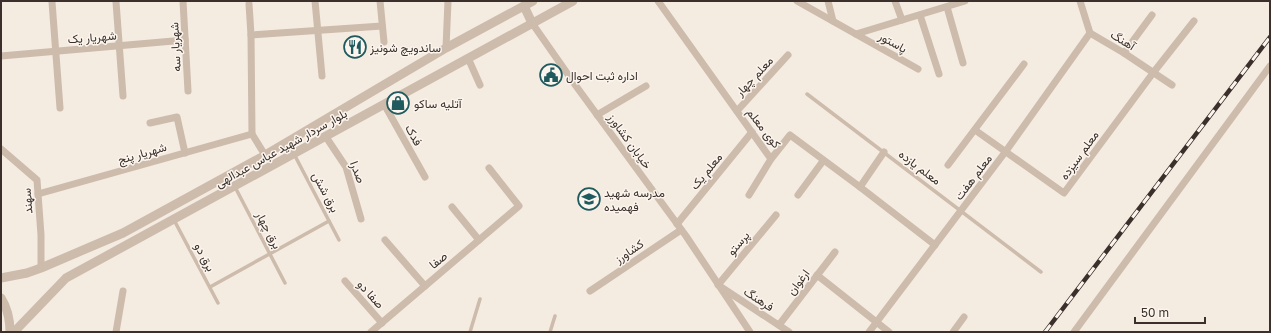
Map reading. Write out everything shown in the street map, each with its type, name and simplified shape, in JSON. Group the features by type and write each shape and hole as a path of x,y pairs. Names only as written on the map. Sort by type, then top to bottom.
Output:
{"street":[{"name":"شهریار سه","path":"183,1 188,91"},
{"path":"315,1 322,76"},
{"path":"380,1 384,42"},
{"path":"446,48 448,1"},
{"name":"بلوار سردار شهید عباس عبدالهی","path":"1,278 12,277 41,268 123,233 265,155 446,48 533,1"},
{"name":"بلوار سردار شهید عباس عبدالهی","path":"14,332 66,278 573,1"},
{"name":"کوی معلم","path":"658,1 771,159 790,135 935,245"},
{"name":"پاستور","path":"797,1 918,69"},
{"path":"828,1 833,21"},
{"path":"895,1 902,20"},
{"path":"1080,1 1090,33"},
{"path":"52,2 60,108"},
{"path":"116,2 123,96"},
{"name":"پاستور","path":"856,34 960,2"},
{"path":"248,4 251,35 252,134 265,155"},
{"path":"524,6 532,23"},
{"path":"947,7 963,63"},
{"path":"920,15 939,74"},
{"path":"1124,53 1152,15"},
{"path":"1153,73 1194,21"},
{"name":"خیابان کشاورز","path":"532,23 679,227 750,332"},
{"path":"251,35 382,26"},
{"name":"آهنگ","path":"1090,33 1124,53 1172,86"},
{"name":"معلم هفت","path":"869,332 1006,151 1090,33"},
{"name":"شهریار یک","path":"1,56 185,40"},
{"name":"معلم چهار","path":"737,111 788,55"},
{"path":"468,58 480,85"},
{"path":"948,165 1024,64"},
{"path":"1074,332 1270,66"},
{"name":"معلم سیزده","path":"1006,151 1064,193 1153,73"},
{"path":"597,115 646,86"},
{"name":"فدک","path":"384,104 425,177"},
{"path":"150,123 177,117 184,153"},
{"path":"975,130 1006,151"},
{"name":"معلم یک","path":"679,227 752,132"},
{"name":"شهریار پنج","path":"38,194 252,134"},
{"name":"صدرا","path":"326,136 346,167 361,218"},
{"name":"سهند","path":"1,149 37,180 41,268"},
{"path":"860,187 884,152"},
{"path":"749,195 771,159"},
{"path":"798,195 823,160"},
{"name":"صفا","path":"371,332 519,206 489,168"},
{"path":"452,207 479,240"},
{"name":"پرستو","path":"718,285 776,215"},
{"name":"کشاورز","path":"590,292 679,227"},
{"path":"385,240 425,286"},
{"name":"ارغوان","path":"779,325 835,252"},
{"path":"817,275 889,332"},
{"name":"صفا دو","path":"345,281 382,323"},
{"name":"فرهنگ","path":"718,285 789,332"},
{"path":"116,332 123,291"},
{"path":"1,298 10,320 10,332"},
{"path":"953,332 964,317"}],"lane":[{"name":"معلم یازده","path":"807,94 1040,272"},
{"name":"برق شش","path":"294,154 339,240"},
{"name":"برق چهار","path":"235,187 285,283"},
{"name":"برق دو","path":"174,220 218,303"},
{"path":"210,287 329,221"},
{"path":"470,332 480,299"},
{"path":"550,332 555,316"}],"railway":[{"path":"1045,332 1270,37"}],"place":[{"name":"ساندویچ شونیز","path":"355,47"},
{"name":"اداره ثبت احوال","path":"551,75"},
{"name":"آتلیه ساکو","path":"398,103"},
{"name":"مدرسه شهید فهمیده","path":"589,199"}]}
